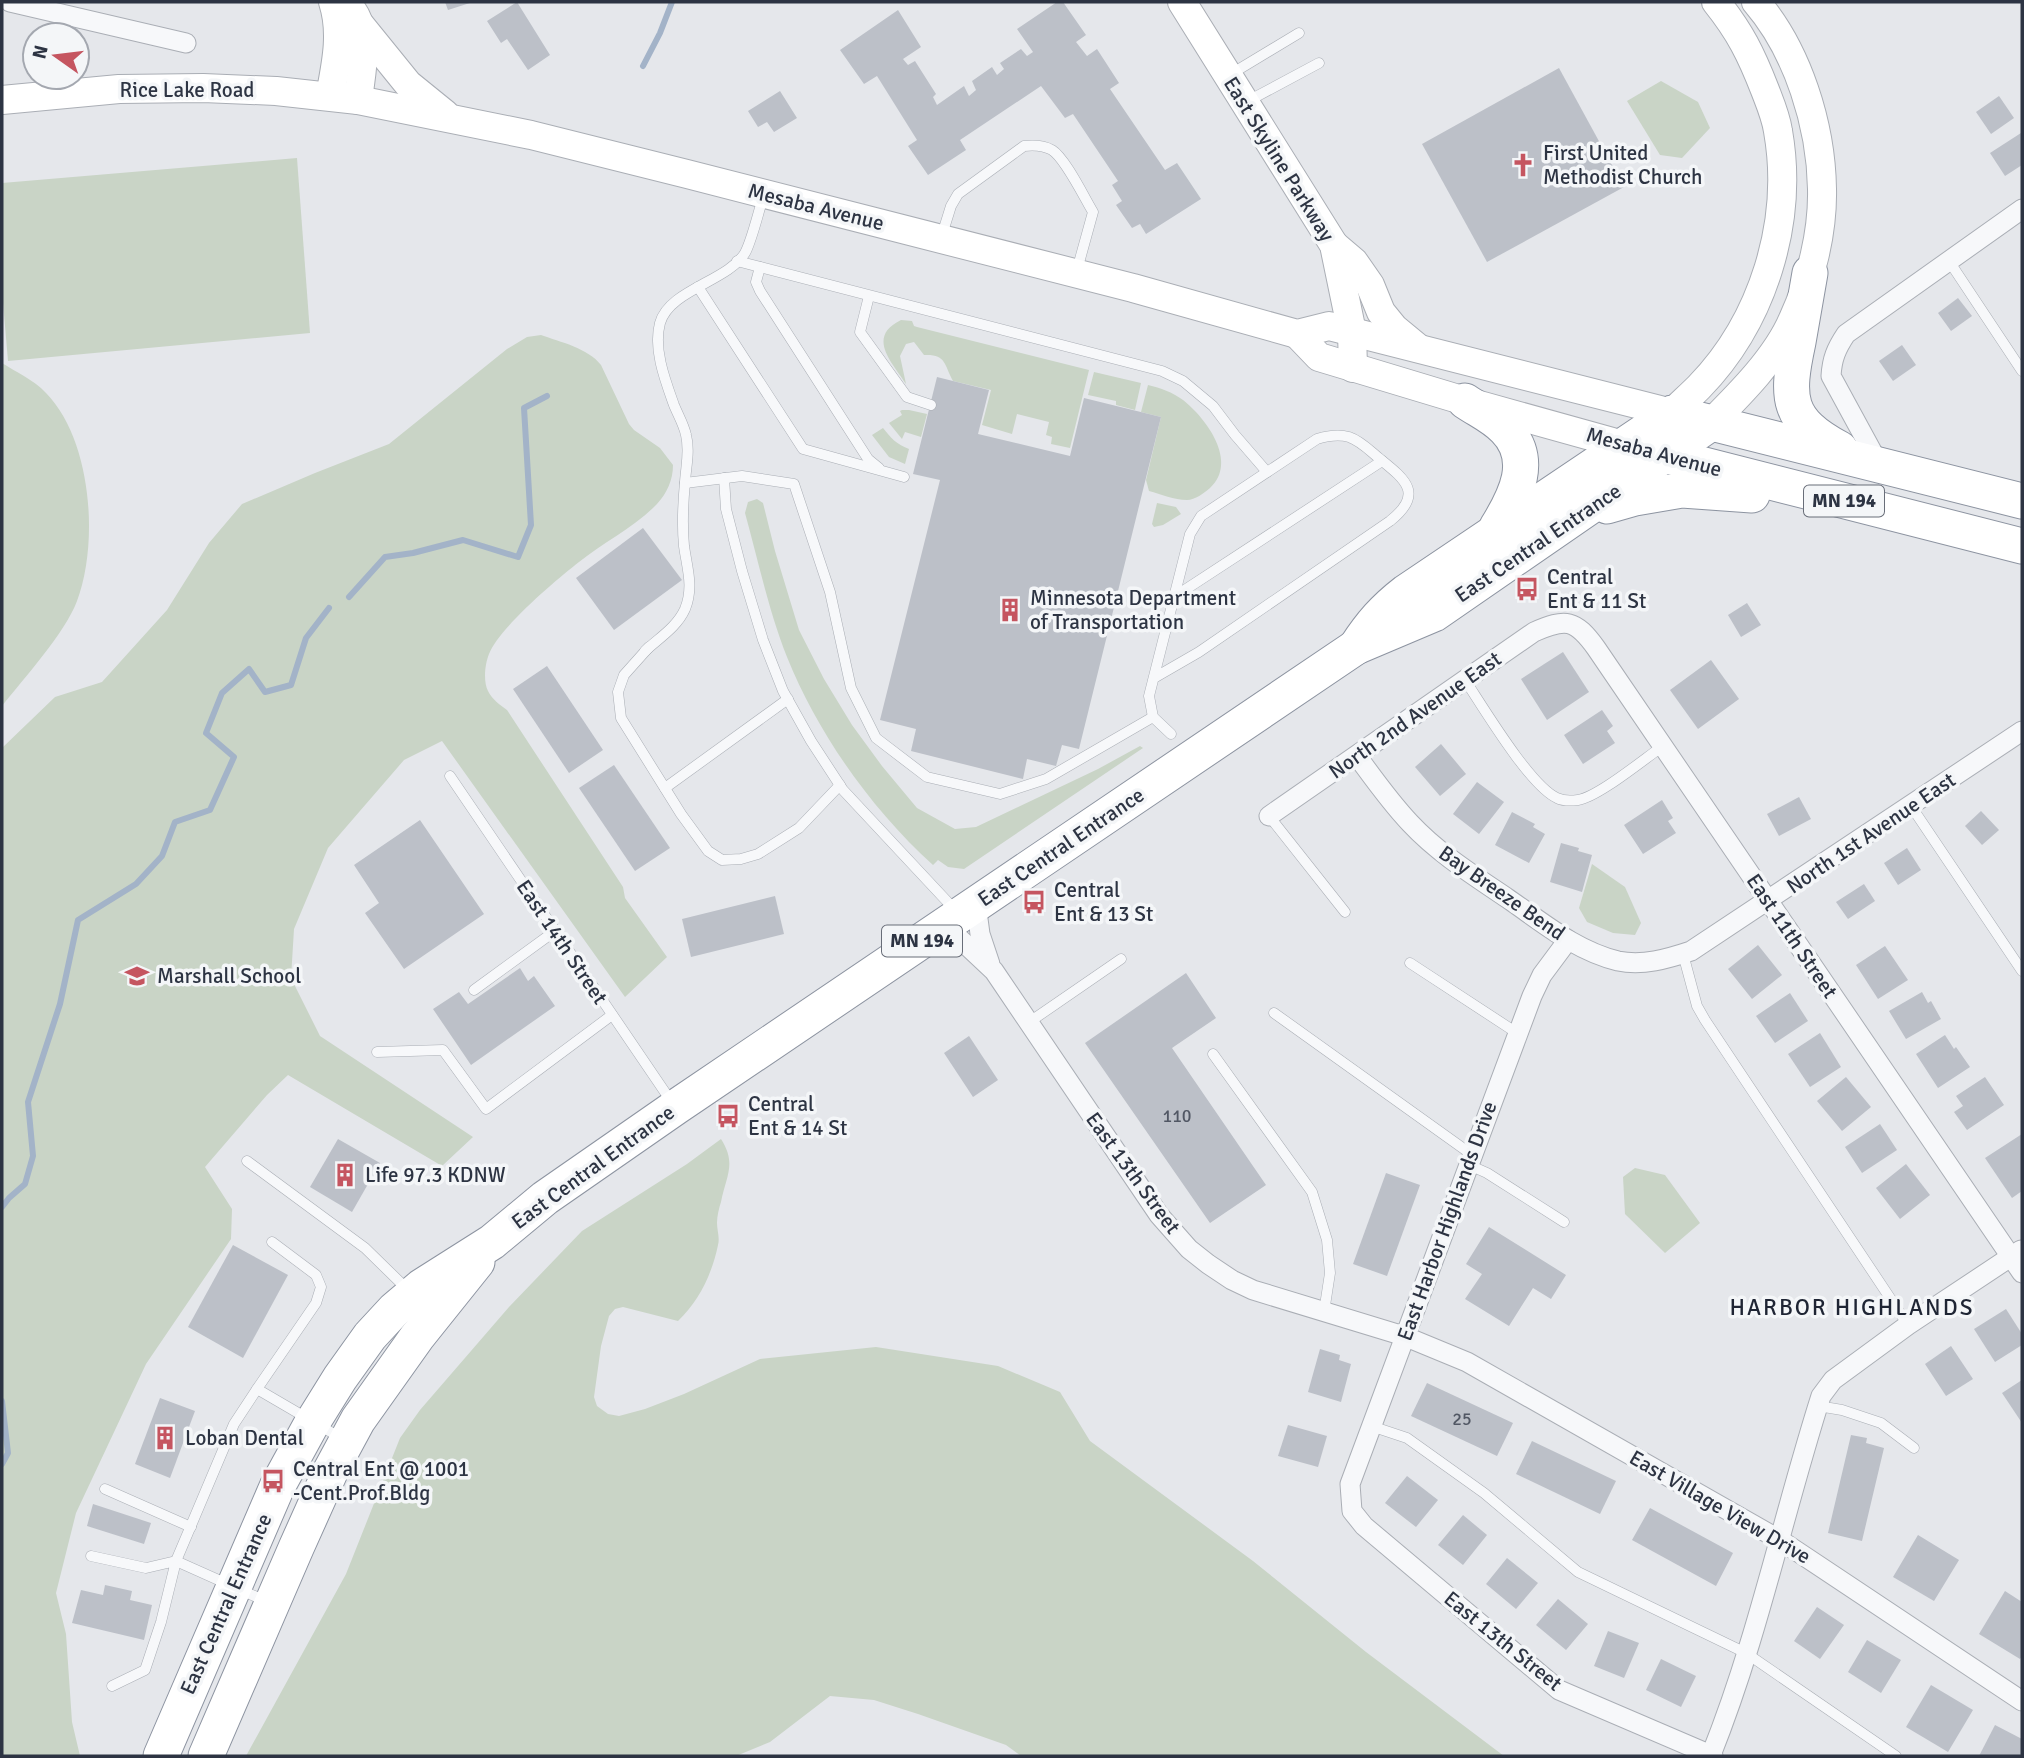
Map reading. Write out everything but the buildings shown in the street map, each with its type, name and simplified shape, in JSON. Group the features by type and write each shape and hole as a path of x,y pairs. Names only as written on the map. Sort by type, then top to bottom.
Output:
{"highway":[{"path":"1810,273 1791,373 1790,390 1793,403 1798,416 1815,435 1873,464"},
{"path":"1465,401 1504,428 1514,439 1520,453 1519,484 1511,504 1495,530"},
{"name":"Mesaba Avenue","path":"1672,413 2022,501"},
{"name":"East Central Entrance","path":"1356,647 1372,622 1386,607 1495,530 1672,413"},
{"name":"East Central Entrance","path":"160,1756 278,1487 312,1423 370,1336 412,1294 492,1242 545,1198 676,1107 1356,647 1434,614 1711,423"},
{"name":"Mesaba Avenue","path":"1623,444 2022,546"},
{"name":"MN 194","path":"1580,515 1635,498 1682,490 1725,492 1880,510"},
{"name":"East Central Entrance","path":"206,1756 321,1492 358,1420 390,1374 492,1242"}],"main road":[{"path":"330,96 338,37 333,2"},
{"path":"346,2 356,13 361,26 363,46 358,100"},
{"name":"East Skyline Parkway","path":"1182,2 1334,245 1352,332 1353,368"},
{"path":"1672,413 1700,387 1722,360 1744,325 1763,286 1775,247 1781,208 1782,166 1778,129 1754,62 1738,30 1716,2"},
{"path":"1711,423 1741,393 1770,357 1793,320 1810,273 1819,229 1822,190 1816,137 1806,95 1790,53 1770,18 1756,2"},
{"path":"361,26 408,84 450,118"},
{"name":"Rice Lake Road","path":"2,100 77,92 166,88 240,89 330,96"},
{"name":"Mesaba Avenue","path":"330,96 531,135 1076,273 1297,334 1329,326 1672,413"},
{"path":"1334,245 1354,262 1370,285 1381,312 1394,328 1420,349"},
{"name":"Mesaba Avenue","path":"1297,334 1319,357 1465,401 1623,444"}],"street":[{"path":"10,2 186,43"},
{"path":"1873,464 1830,376 1836,350 1846,334 2022,209"},
{"name":"North 2nd Avenue East","path":"1269,816 1534,632 1566,622"},
{"name":"East 11th Street","path":"1566,622 1587,635 1768,901 2019,1260"},
{"name":"North 1st Avenue East","path":"1683,954 1768,901 2022,731"},
{"name":"Bay Breeze Bend","path":"1357,756 1391,802 1430,843 1581,948 1620,961 1644,963 1683,954"},
{"name":"East 13th Street","path":"961,915 1028,1023 1159,1215 1189,1249 1225,1275 1253,1290 1404,1336"},
{"name":"East 13th Street","path":"961,915 983,945 994,971"},
{"name":"East Harbor Highlands Drive","path":"1352,1511 1350,1484 1517,1033 1542,975 1568,940"},
{"path":"1712,1756 1746,1653 1821,1396 1833,1380 1908,1325 2019,1260"},
{"name":"East Village View Drive","path":"1404,1336 1468,1362 1780,1540 2022,1701"},
{"name":"East 13th Street","path":"1352,1511 1364,1525 1559,1689 1712,1756"}],"lane":[{"path":"1228,76 1299,33"},
{"path":"1244,103 1320,63"},
{"path":"941,239 951,206 958,194 1024,146 1045,147 1054,150 1063,162 1093,212 1076,273"},
{"path":"764,194 744,254 671,305 661,319 659,354 674,404 686,432 689,452 683,508 684,545 690,575 688,598 684,611 674,626 647,649 624,675 618,692 621,718 681,814 708,851 722,860 758,854 799,828 840,785"},
{"path":"737,261 1162,371 1183,381 1213,406 1234,435 1267,472"},
{"path":"1949,261 2022,371"},
{"path":"760,267 756,282 760,291 868,459 882,470"},
{"path":"698,287 803,449 904,477"},
{"path":"869,296 860,332 907,397 931,405"},
{"path":"1154,678 1199,652 1403,511 1409,495 1405,481 1359,442 1332,435 1317,439 1201,516 1190,534 1149,696 1153,717 1171,734"},
{"path":"1174,597 1382,461"},
{"path":"685,483 742,475 794,484 830,592 851,688 876,737 927,777 1000,794 1046,779 1153,717"},
{"path":"724,478 726,509 742,571 763,640 788,699 840,785 961,915"},
{"path":"1465,680 1511,750 1537,781 1557,798 1576,800 1597,793 1663,746"},
{"path":"665,788 788,699"},
{"name":"East 14th Street","path":"450,776 676,1107"},
{"path":"1911,806 2022,971"},
{"path":"1269,816 1345,912"},
{"path":"474,990 555,931"},
{"path":"1683,954 1697,1006 1705,1020 1908,1325"},
{"path":"1028,1023 1121,959"},
{"path":"1409,963 1517,1033"},
{"path":"1273,1013 1487,1173 1564,1222"},
{"path":"377,1052 443,1050 486,1109 612,1015"},
{"path":"1213,1054 1312,1192 1327,1240 1329,1273 1324,1313"},
{"path":"247,1161 365,1248 412,1294"},
{"path":"111,1686 145,1670 161,1622 176,1561 234,1424 316,1303 321,1287 316,1275 272,1242"},
{"path":"257,1389 347,1442"},
{"path":"1818,1406 1842,1410 1881,1423 1914,1448"},
{"path":"1371,1426 1407,1438 1484,1493 1578,1572 1746,1653 1896,1756"},
{"path":"105,1489 191,1527"},
{"path":"91,1556 146,1568 176,1561 271,1604"}],"green space":[{"path":"1661,81 1698,102 1710,128 1682,158 1660,155 1627,101"},
{"path":"297,158 310,333 8,361 2,291 2,183"},
{"path":"901,320 912,321 917,327 1089,370 1070,448 1051,444 1052,437 1046,435 1049,422 1017,414 1012,434 982,425 991,390 953,381 940,358 924,355 914,342 906,344 900,356 906,384 889,359 884,342 885,334"},
{"name":"Marshall School","path":"541,335 589,354 601,365 629,424 660,448 673,465 672,476 657,504 569,570 504,631 489,654 486,687 496,702 507,710 623,887 625,898 667,957 625,997 442,741 404,760 328,848 294,929 291,978 320,1036 473,1137 442,1166 288,1075 267,1095 205,1167 232,1209 231,1239 146,1364 76,1513 56,1593 66,1634 72,1722 80,1756 2,1756 2,748 55,697 102,682 167,610 209,543 242,504 389,444 507,349 527,337"},
{"path":"2,363 41,388 61,413 82,464 89,522 84,577 71,614 43,655 2,706"},
{"path":"1094,372 1141,383 1135,410 1116,405 1116,401 1088,395"},
{"path":"1148,385 1183,400 1201,418 1216,441 1221,466 1218,477 1210,488 1193,499 1177,499 1149,491 1146,480 1161,417 1141,412"},
{"path":"902,410 927,414 921,437 905,432 902,439 889,423 902,415"},
{"path":"883,428 894,440 909,449 905,464 889,457 872,435"},
{"path":"757,499 763,503 799,630 824,679 852,725 917,808 955,829 976,827 1140,746 1143,748 964,869 948,867 938,860 933,865 868,795 831,742 800,686 775,622 745,513 748,502"},
{"path":"1157,503 1176,507 1181,514 1163,525 1154,527 1152,524"},
{"path":"1592,864 1625,887 1641,923 1635,935 1613,933 1587,922 1579,908"},
{"path":"721,1139 726,1148 729,1170 717,1218 719,1242 708,1277 692,1305 678,1321 623,1307 615,1309 609,1316 601,1346 594,1397 597,1406 608,1414 619,1416 684,1394 760,1359 876,1347 998,1366 1060,1392 1090,1441 1253,1561 1366,1652 1504,1756 1021,1756 1006,1745 874,1700 830,1696 770,1742 736,1756 246,1756 346,1574 400,1438 420,1410 509,1307 582,1231"},
{"path":"1635,1168 1665,1175 1700,1223 1665,1253 1625,1214 1623,1177"}],"waterway":[{"path":"643,66 672,2"},
{"path":"349,597 385,557 463,540 518,557 531,525 524,408 547,396"},
{"path":"2,1207 25,1184 33,1156 28,1102 60,1004 78,920 136,884 162,856 175,822 210,810 234,757 206,733 222,693 249,669 265,692 291,685 306,638 329,608"},
{"path":"2,1401 8,1453 2,1464"}],"place":[{"name":"First United Methodist Church","path":"1523,165"},
{"name":"Central Ent & 11 St","path":"1527,589"},
{"name":"Minnesota Department of Transportation","path":"1010,610"},
{"name":"Central Ent & 13 St","path":"1034,902"},
{"name":"Marshall School","path":"137,976"},
{"name":"Central Ent & 14 St","path":"728,1116"},
{"name":"Life 97.3 KDNW","path":"345,1175"},
{"name":"Loban Dental","path":"165,1438"},
{"name":"Central Ent @ 1001 -Cent.Prof.Bldg","path":"273,1481"}],"district":[{"name":"HARBOR HIGHLANDS","path":"1852,1307"}]}
